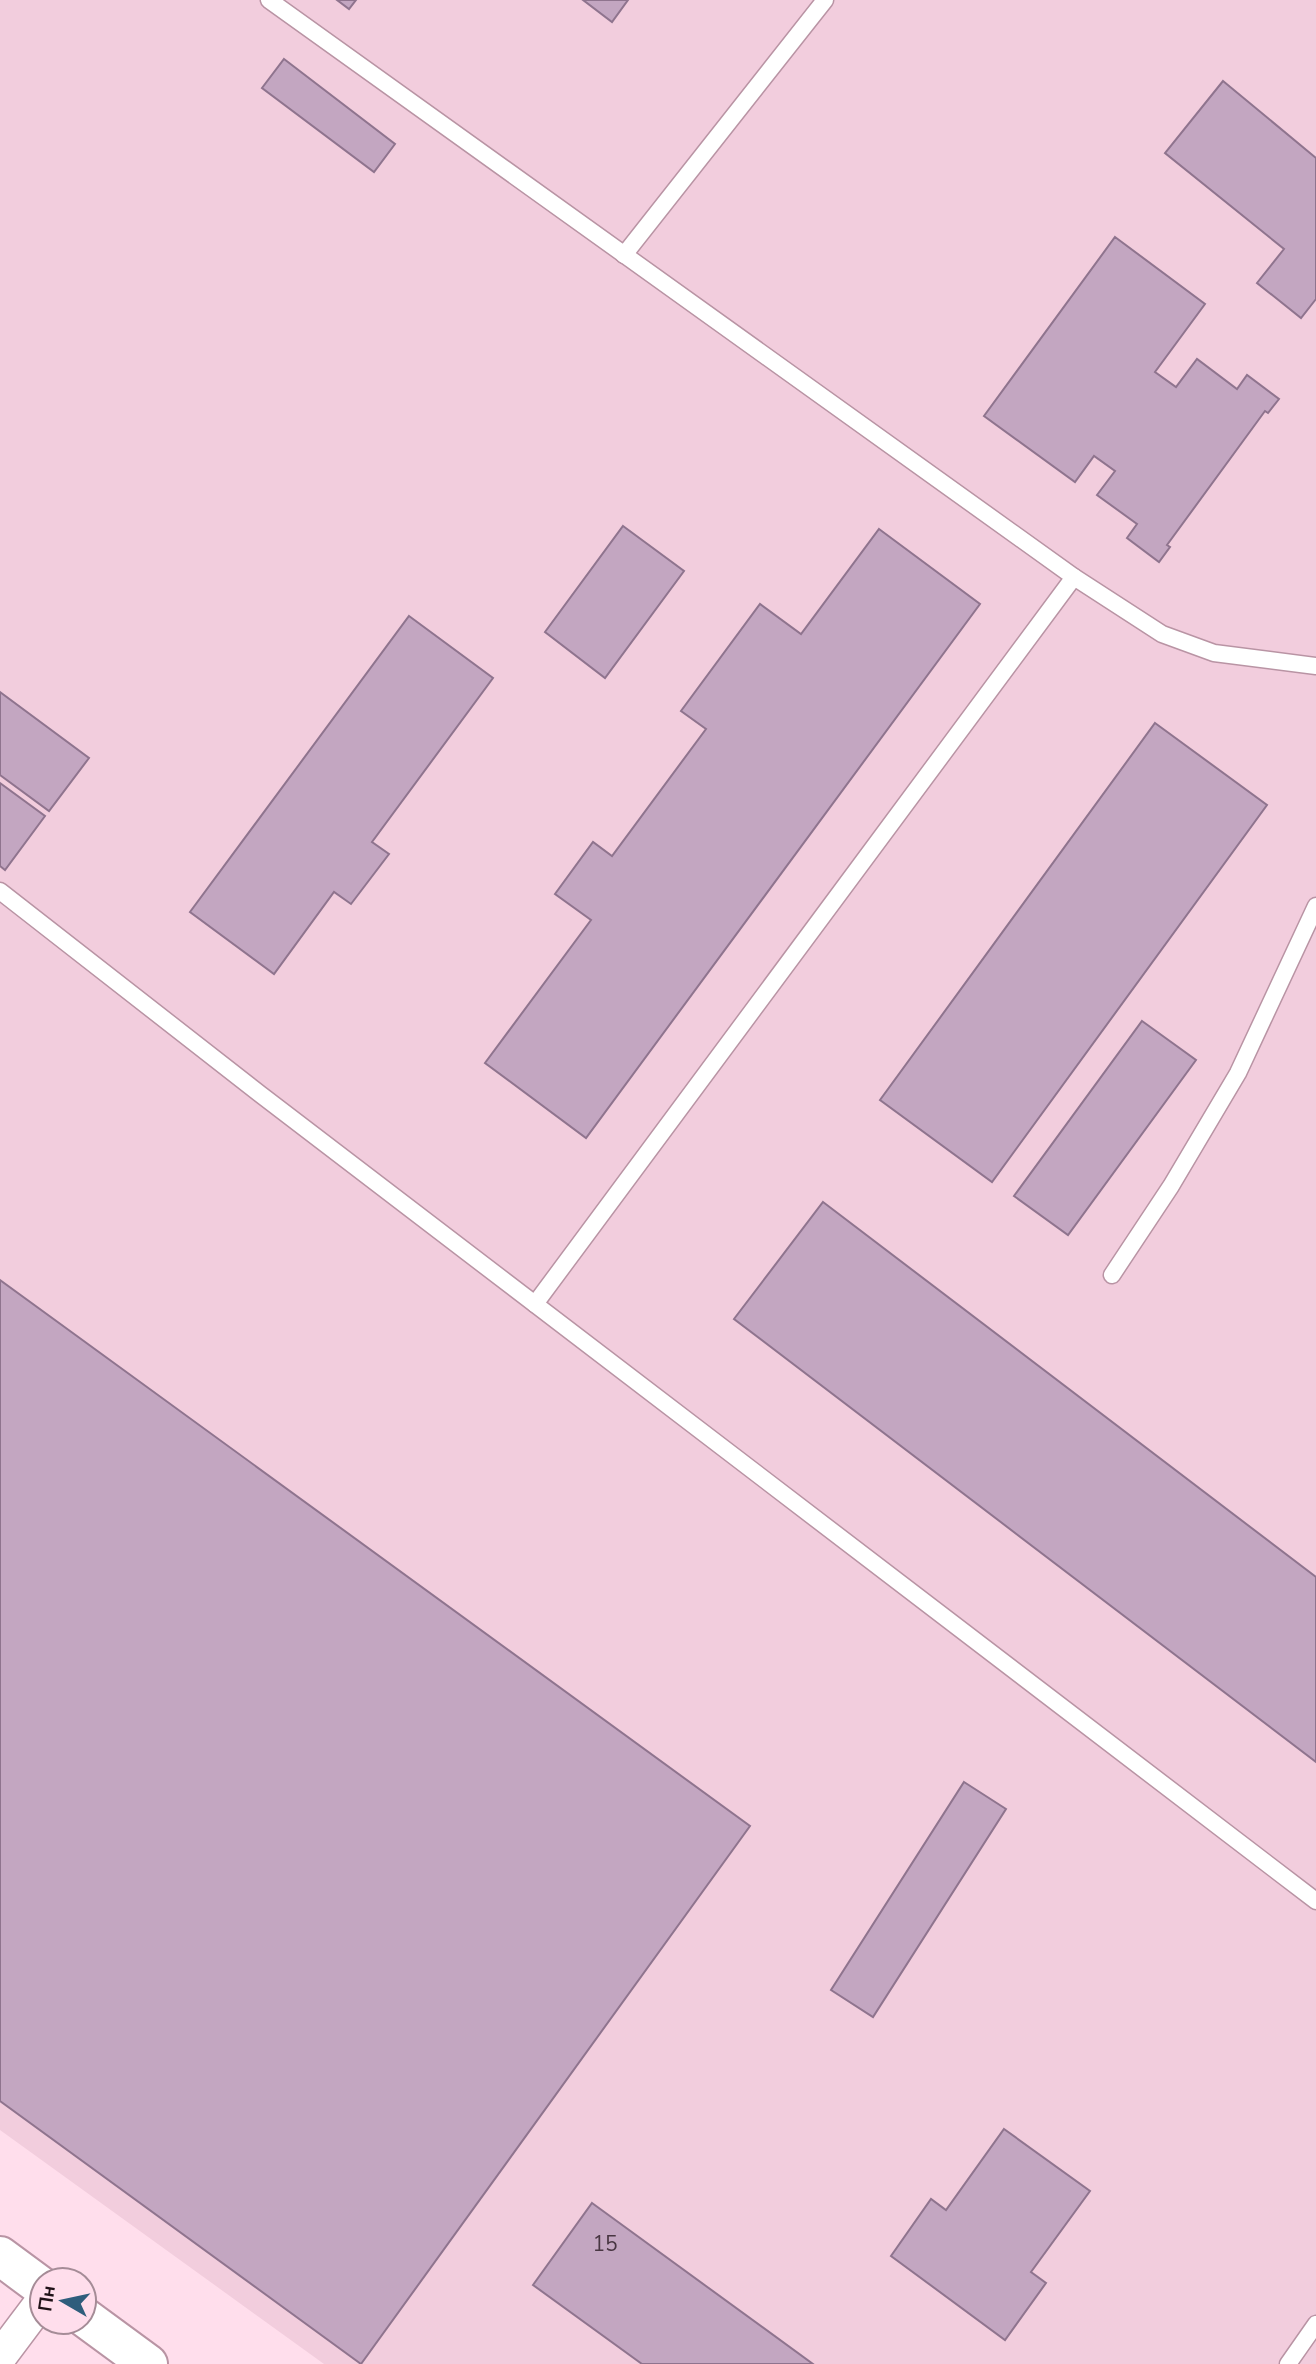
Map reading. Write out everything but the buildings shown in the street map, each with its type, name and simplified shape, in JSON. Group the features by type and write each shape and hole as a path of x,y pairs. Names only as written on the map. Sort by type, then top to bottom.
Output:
{"main road":[{"path":"0,2256 28,2277"},
{"path":"98,2327 148,2364"}],"street":[{"path":"0,2357 28,2320"}],"lane":[{"path":"269,0 1074,577 1162,634 1214,653 1316,666"},
{"path":"624,255 825,0"},
{"path":"535,1304 1074,577"},
{"path":"0,891 271,1103 1316,1900"},
{"path":"1112,1275 1171,1186 1238,1073 1316,906"},
{"path":"1288,2364 1316,2324"}],"shaded area":[{"path":"0,0 1316,0 1316,2364 324,2364 0,2130"}]}
